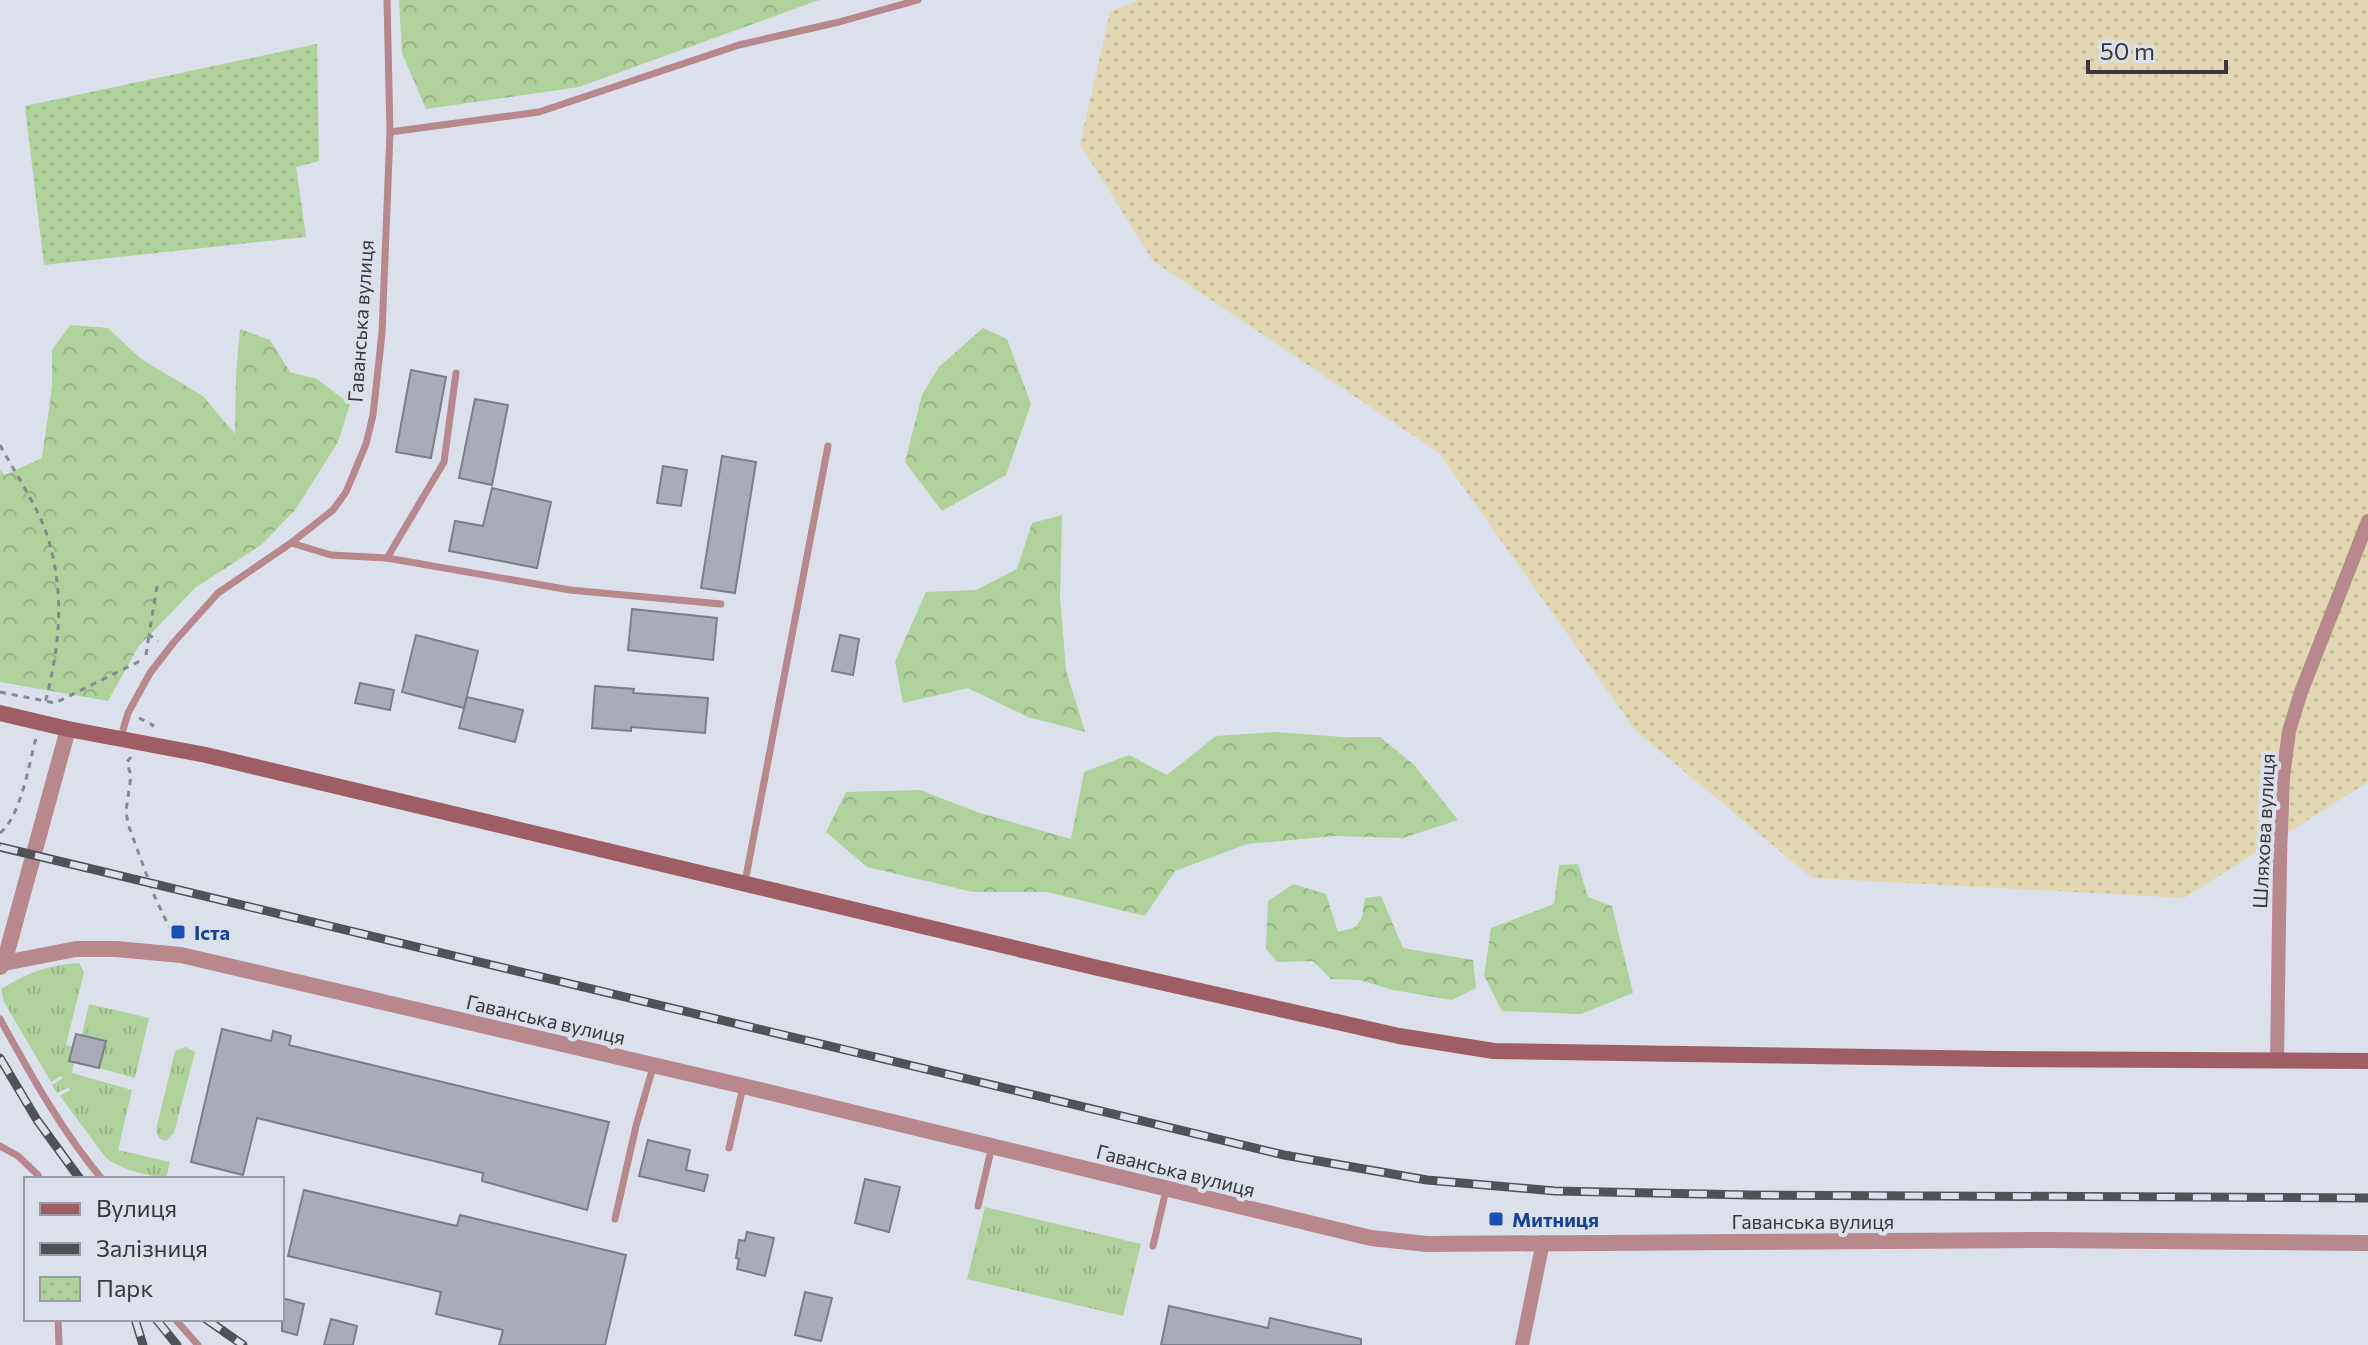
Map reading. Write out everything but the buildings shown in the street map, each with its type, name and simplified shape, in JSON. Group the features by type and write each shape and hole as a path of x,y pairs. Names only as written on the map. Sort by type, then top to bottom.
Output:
{"main road":[{"path":"0,713 221,759 1098,968 1399,1036 1494,1051 2368,1061"}],"street":[{"name":"Шляхова вулиця","path":"2277,1061 2282,809 2289,731 2301,692 2368,521"},
{"path":"2,965 68,729"},
{"name":"Гаванська вулиця","path":"2,965 76,949 181,955 743,1086 1371,1238 1427,1244 2065,1240 2368,1243"},
{"path":"1522,1345 1543,1242"}],"lane":[{"name":"Гаванська вулиця","path":"121,738 128,713 150,673 169,650 218,593 333,510 346,492 366,444 373,415 382,333 390,132 387,0"},
{"path":"390,132 539,112 739,45 918,0"},
{"path":"387,558 444,462 456,373"},
{"path":"744,884 828,446"},
{"path":"291,543 331,555 387,558 570,590 721,604"},
{"path":"0,1019 45,1100 100,1177"},
{"path":"615,1219 636,1126 654,1065"},
{"path":"729,1148 743,1086"},
{"path":"0,1146 18,1156 38,1177"},
{"path":"978,1206 992,1146"},
{"path":"1153,1246 1166,1188"},
{"path":"58,1321 59,1345"},
{"path":"177,1321 198,1345"}],"path":[{"path":"0,445 45,531 60,608 58,650 46,702 16,807 8,827 0,833"},
{"path":"0,692 55,703 146,658 157,586"},
{"path":"149,635 169,650"},
{"path":"127,762 131,776 126,811 128,824 169,927"}],"green space":[{"path":"399,0 819,0 579,87 426,109 402,53"},
{"path":"317,44 319,161 296,167 306,237 44,265 25,106"},
{"path":"70,325 108,328 141,359 203,396 235,434 240,329 270,340 290,372 317,379 350,404 338,442 295,510 261,545 195,588 138,647 108,701 0,682 0,470 5,475 42,458 52,387 52,350"},
{"path":"983,328 1007,339 1031,404 1006,475 942,511 905,462 922,395 939,367"},
{"path":"1062,515 1060,598 1066,670 1085,732 1028,717 968,688 903,703 895,662 926,592 976,590 1017,569 1032,523"},
{"path":"1275,732 1380,737 1414,765 1458,820 1403,838 1335,836 1247,844 1175,871 1145,916 1047,892 973,892 867,867 826,832 846,792 920,790 980,813 1071,839 1084,772 1129,755 1167,775 1216,736"},
{"path":"1578,864 1588,897 1612,906 1633,993 1581,1014 1502,1011 1484,976 1491,928 1554,904 1559,865"},
{"path":"1293,884 1326,894 1338,932 1356,927 1362,917 1365,898 1381,896 1403,948 1473,960 1476,988 1452,1000 1393,990 1360,980 1331,979 1313,961 1277,962 1266,949 1268,901"},
{"path":"79,963 84,972 66,1045 73,1047 72,1073 132,1090 118,1150 170,1162 166,1177 142,1174 106,1158 60,1096 70,1090 69,1087 57,1093 52,1085 63,1078 61,1076 51,1082 4,1002 1,989 38,971"},
{"path":"89,1004 149,1018 135,1078 99,1068 106,1042 82,1035"},
{"path":"185,1047 195,1052 174,1133 166,1141 159,1138 156,1130 175,1051"},
{"path":"985,1207 1141,1244 1123,1316 967,1279"}],"sand":[{"path":"1139,0 2368,0 2368,782 2184,898 1812,878 1636,731 1439,453 1153,261 1080,144 1110,12"}],"railway":[{"path":"0,847 1284,1155 1427,1180 1555,1191 1751,1195 2368,1198"},
{"path":"0,1058 37,1120 79,1177"},
{"path":"136,1321 143,1345"},
{"path":"158,1321 177,1345"},
{"path":"209,1321 243,1345"}],"place":[{"name":"Іста","path":"178,932"},
{"name":"Митниця","path":"1496,1219"}]}
